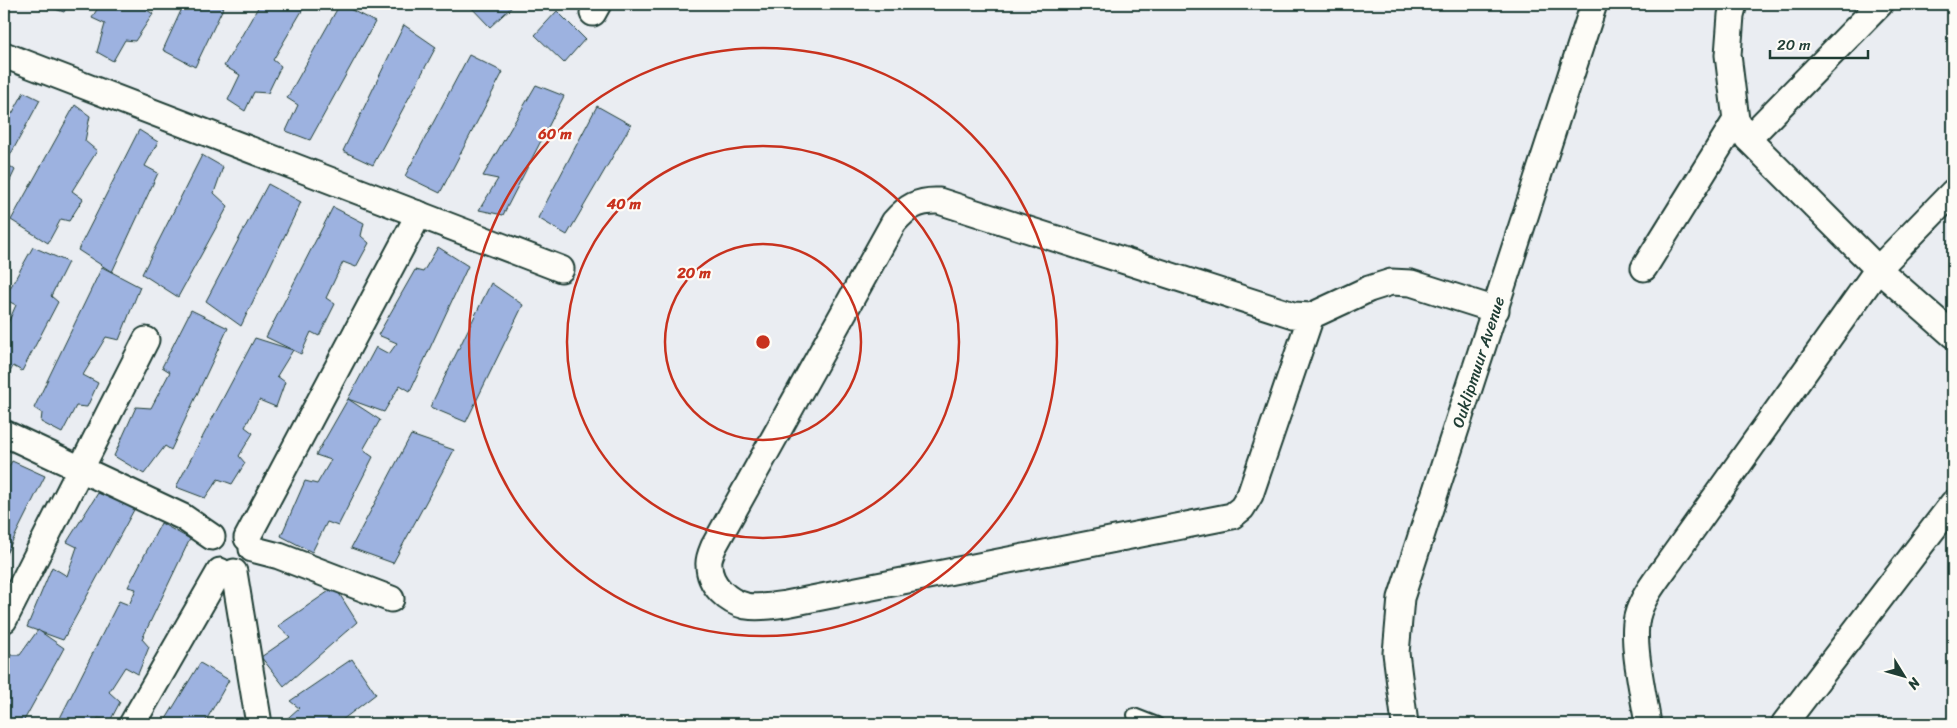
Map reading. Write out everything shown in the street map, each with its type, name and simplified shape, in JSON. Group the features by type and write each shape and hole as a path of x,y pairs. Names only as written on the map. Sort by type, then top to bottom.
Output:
{"street":[{"name":"Ouklipmuur Avenue","path":"1405,724 1396,653 1401,598 1594,4"},
{"path":"1734,4 1731,15 1728,55 1742,130 1878,269 1953,336"},
{"path":"1644,268 1742,130 1880,4"},
{"path":"4,55 562,269"},
{"path":"1648,724 1636,635 1637,617 1646,598 1672,558 1878,269 1953,192"},
{"path":"1311,316 1250,495 1242,508 1232,516 786,604 762,607 745,606 723,594 713,581 708,564 714,546 894,222 906,208 924,200 939,201 1293,315 1311,316 1368,289 1391,282 1412,284 1496,310"},
{"path":"132,724 227,572 247,564 250,543 419,214"},
{"path":"4,620 146,340"},
{"path":"4,433 182,516 212,537"},
{"path":"1784,724 1953,503"},
{"path":"227,572 212,565 208,556 208,546 212,537 220,531 230,529 239,531 250,543 279,556 391,599"},
{"path":"227,572 259,724"}],"lane":[{"path":"1134,715 1157,724"}],"building":[{"path":"40,4 68,4 64,12"},
{"path":"100,4 150,4 147,10 153,14 135,41 125,40 113,61 97,52 105,24 92,18"},
{"path":"184,4 225,4 195,67 163,50"},
{"path":"260,4 306,4 273,60 281,66 268,93 254,92 245,111 228,100 240,75 224,66"},
{"path":"340,4 375,22 310,140 286,131 298,105 287,98"},
{"path":"468,4 515,4 490,27"},
{"path":"557,11 585,39 564,63 535,35"},
{"path":"404,25 436,47 373,165 343,151"},
{"path":"469,55 503,72 440,193 405,176"},
{"path":"536,85 564,96 503,215 479,210 498,179 483,176"},
{"path":"24,92 40,100 6,163 15,170 4,193 4,110 12,114"},
{"path":"75,105 90,116 85,141 97,151 72,191 83,199 69,221 61,219 48,243 11,220"},
{"path":"597,106 631,125 567,235 538,218"},
{"path":"139,130 158,142 145,166 158,173 112,272 78,250"},
{"path":"202,155 223,167 214,193 228,206 178,297 142,274"},
{"path":"268,184 301,202 241,326 206,301"},
{"path":"333,207 364,223 361,236 369,243 356,267 343,262 326,298 335,304 319,336 311,332 301,354 266,337"},
{"path":"33,247 68,262 51,296 58,302 22,371 13,366 4,385 4,332 16,305 4,299"},
{"path":"438,247 468,266 410,391 400,385 384,412 348,399 376,347 389,354 397,343 378,335 415,270 423,272"},
{"path":"102,267 140,287 119,340 106,337 83,375 98,383 87,407 76,406 62,433 41,422 42,413 34,408"},
{"path":"491,283 523,305 466,422 430,407"},
{"path":"191,310 228,328 171,450 165,446 144,474 114,456 136,407 151,408 170,372 162,367"},
{"path":"255,338 293,350 277,376 285,382 276,407 259,400 245,427 253,433 239,456 245,463 232,484 218,479 205,498 176,487"},
{"path":"348,399 380,420 363,450 373,457 338,526 327,522 312,552 281,536 305,481 317,484 331,460 316,455"},
{"path":"411,435 454,450 393,563 351,548"},
{"path":"12,461 45,476 4,558 4,475"},
{"path":"98,493 135,508 63,640 27,627 52,567 67,576 77,547 67,542"},
{"path":"161,523 190,539 142,639 149,647 138,674 125,667 109,692 120,702 110,721 98,718 95,724 57,724 119,601 129,605 136,589 128,587"},
{"path":"335,587 357,622 284,686 261,657 290,637 278,626"},
{"path":"38,630 64,648 22,724 4,724 4,661 7,655 20,655"},
{"path":"352,659 376,694 337,724 281,724 299,708 290,701"},
{"path":"200,663 229,680 204,724 163,724"}]}
